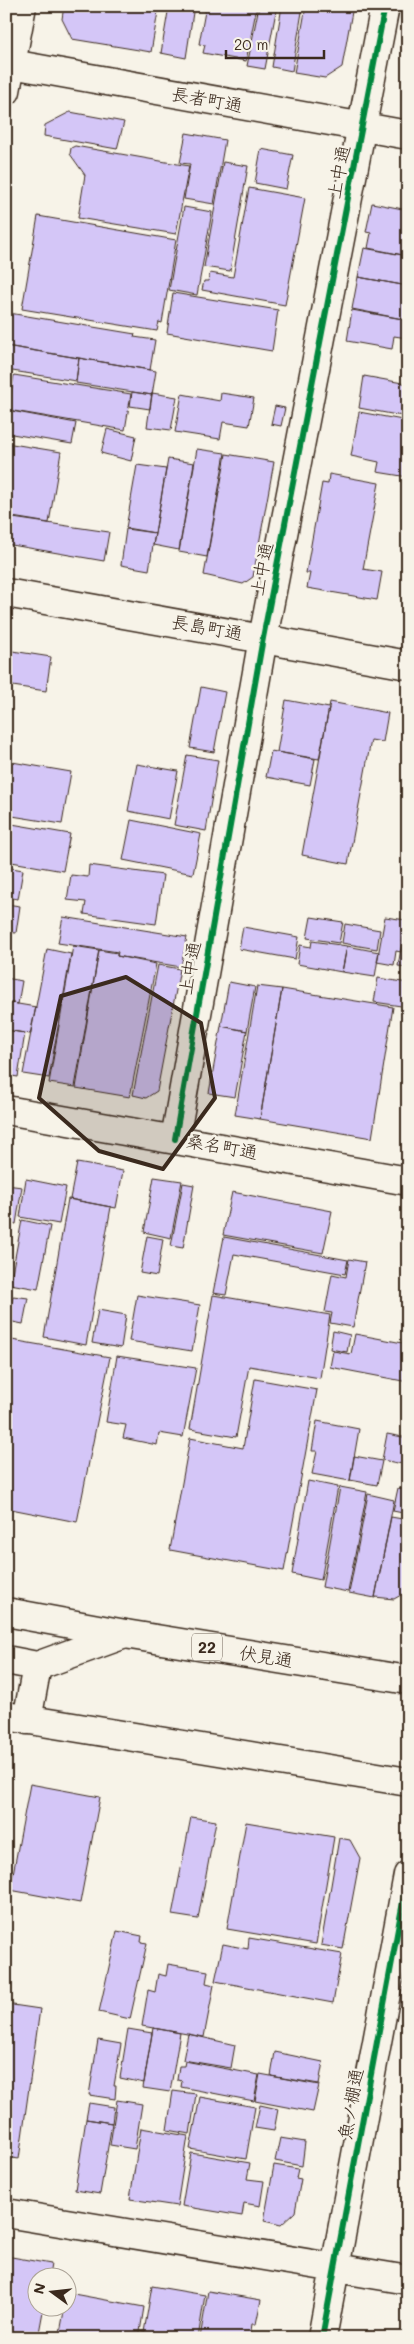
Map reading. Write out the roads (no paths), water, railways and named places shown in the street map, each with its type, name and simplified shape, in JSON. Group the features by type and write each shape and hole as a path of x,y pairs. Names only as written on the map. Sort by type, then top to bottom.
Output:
{"main road":[{"path":"6,91 9,64 22,6"},
{"name":"上中通","path":"175,1139 264,638 385,6"},
{"name":"長者町通","path":"9,64 408,136"},
{"name":"長島町通","path":"6,594 264,638 408,665"},
{"name":"桑名町通","path":"6,1110 408,1181"},
{"name":"伏見通","path":"6,1612 126,1634 408,1680"},
{"path":"6,1660 37,1666 126,1634"},
{"path":"37,1666 16,1718 408,1782"},
{"name":"魚ノ棚通","path":"322,2338 408,1875"},
{"path":"6,2213 408,2280"}]}
